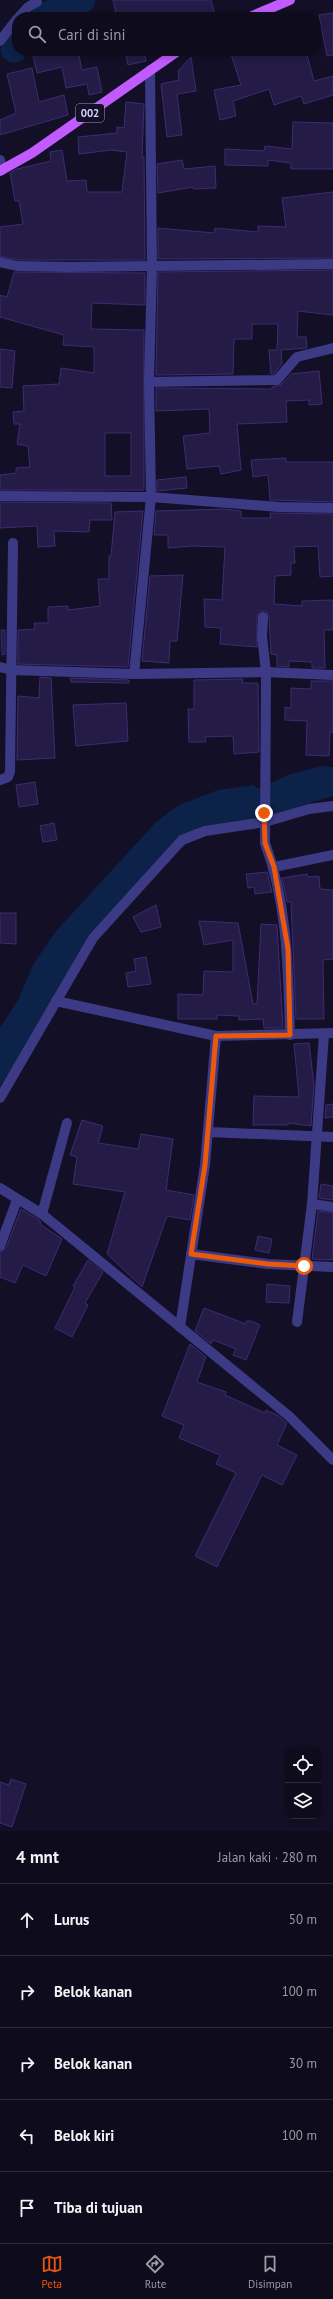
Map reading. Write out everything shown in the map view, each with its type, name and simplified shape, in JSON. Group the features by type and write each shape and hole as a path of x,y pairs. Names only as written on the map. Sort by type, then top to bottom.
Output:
{"main road":[{"path":"262,12 290,0"},
{"name":"002","path":"1,171 32,153 171,56"}],"street":[{"path":"23,12 28,7 37,2"},
{"path":"0,41 12,26"},
{"path":"134,674 151,497 149,382 152,267 150,70"},
{"path":"0,160 1,171"},
{"path":"0,262 23,266 152,267 248,264 333,264"},
{"path":"149,382 277,380 295,358 333,348"},
{"path":"0,496 151,497 280,507 333,508"},
{"path":"0,780 8,777 10,772 13,543"},
{"path":"264,617 262,636 266,672 264,766 265,843 274,867 288,949 290,1035"},
{"path":"0,667 12,670 134,674 266,672 333,674"},
{"path":"0,1098 93,938 182,840 205,832 265,818 308,809 333,806"},
{"path":"274,867 333,854"},
{"path":"56,1001 216,1036 328,1033 312,1204 297,1322"},
{"path":"180,1327 205,1165 216,1036"},
{"path":"42,1214 67,1123"},
{"path":"208,1132 333,1136"},
{"path":"0,1188 17,1200 42,1214 289,1416 333,1460"},
{"path":"0,1246 17,1200"},
{"path":"312,1204 333,1207"},
{"path":"191,1254 268,1264 333,1267"}],"water":[{"path":"321,766 333,767 333,796 300,806 269,822 211,833 187,844 174,854 140,890 89,934 27,1046 0,1086 0,1028 18,1000 34,963 57,930 157,821 179,805 218,790 253,785 257,788 264,788 266,785 288,775","holes":["259,806 273,807 273,813 260,818 255,816"]}],"building":[{"path":"113,0 211,0 214,12 116,12"},
{"path":"333,13 333,55 327,56 321,25 321,15"},
{"path":"33,56 79,56 82,70 97,67 102,92 89,95 87,84 66,88 62,67 37,73"},
{"path":"126,56 145,56 146,61 128,65"},
{"path":"232,56 307,56 314,81 333,76 333,95 304,104 301,96 274,105 269,89 233,101 236,116 220,120 214,90 241,85"},
{"path":"191,57 196,91 177,94 182,135 167,137 161,84 179,80 178,71"},
{"path":"32,68 39,102 64,95 68,115 0,135 0,120 16,113 7,74"},
{"path":"126,102 144,104 142,157 144,157 145,260 18,260 0,256 0,227 23,224 19,201 15,201 10,173 17,169 51,161 50,152 62,150 67,181 86,180 87,192 122,192 127,152 111,150 79,154 78,137 117,133 117,127 124,128"},
{"path":"293,122 333,123 333,169 291,169 291,163 268,160 268,166 225,165 225,149 264,151 265,146 292,149"},
{"path":"182,160 184,169 215,166 216,188 193,189 193,187 158,193 157,164"},
{"path":"333,192 333,258 158,259 158,228 214,233 215,228 258,232 258,226 286,227 282,198"},
{"path":"333,270 333,315 298,311 297,337 306,337 307,348 281,350 282,364 274,374 271,374 269,350 277,350 278,324 252,324 252,339 234,339 233,374 156,375 158,272"},
{"path":"14,272 145,273 145,305 92,303 91,329 144,330 144,490 0,490 0,475 16,473 16,468 30,467 28,446 17,444 20,424 14,424 13,412 24,411 23,386 59,384 61,368 94,373 94,347 63,345 64,335 0,317 0,295 7,297","holes":["105,433 131,433 131,476 105,476"]},
{"path":"0,349 15,351 12,388 0,387"},
{"path":"319,371 322,404 309,405 309,400 286,401 287,422 237,424 241,470 221,474 219,466 187,469 183,436 210,433 209,409 156,411 156,388 272,389 272,387 282,384 291,374"},
{"path":"286,458 286,462 333,462 333,502 270,500 268,475 253,477 251,460"},
{"path":"186,477 187,488 157,491 157,480"},
{"path":"0,502 111,503 112,520 90,520 89,532 54,531 55,546 38,547 37,526 0,528"},
{"path":"223,509 241,511 241,518 271,518 270,513 333,514 333,576 320,577 318,546 294,547 295,563 291,563 291,575 275,576 274,604 302,606 302,601 333,600 333,630 324,630 325,668 312,668 312,662 289,661 289,667 277,666 277,655 271,654 269,617 266,611 260,611 257,616 257,647 220,644 221,628 205,627 204,599 222,600 225,547 192,546 168,548 168,535 154,535 156,511"},
{"path":"143,511 128,667 18,664 18,630 35,629 34,623 48,623 48,607 68,606 68,610 100,606 98,579 109,579 109,556 111,556 115,512"},
{"path":"183,575 177,641 170,641 169,663 142,661 150,576"},
{"path":"1,630 5,630 5,654 2,655"},
{"path":"40,677 51,678 55,758 17,760 18,696 39,698"},
{"path":"70,678 129,680 129,683 71,682"},
{"path":"243,679 242,683 258,683 259,752 234,754 233,736 205,737 206,742 189,742 188,709 194,709 194,680"},
{"path":"311,681 333,681 333,732 330,732 329,756 306,755 307,721 285,720 285,707 291,708 291,688 311,689"},
{"path":"126,703 128,741 76,746 73,705"},
{"path":"35,782 38,804 19,807 16,785"},
{"path":"54,823 57,840 43,842 40,826"},
{"path":"267,872 272,892 255,894 254,887 248,888 246,874"},
{"path":"307,874 308,877 319,876 320,889 333,890 333,959 323,960 324,1019 296,1019 291,902 287,902 282,878"},
{"path":"156,905 161,927 141,932 133,917"},
{"path":"0,913 16,913 16,944 0,943"},
{"path":"199,921 238,923 253,1004 257,1004 261,924 277,925 283,1028 264,1028 263,1019 239,1020 239,1016 217,1015 217,1019 178,1019 178,994 203,995 204,971 233,972 233,940 204,945"},
{"path":"146,957 151,984 128,987 126,973 136,971 134,959"},
{"path":"309,1043 314,1085 311,1126 288,1123 288,1125 253,1125 254,1096 299,1097 294,1044"},
{"path":"333,1104 333,1117 325,1118 326,1105"},
{"path":"82,1120 103,1126 98,1143 138,1149 141,1134 173,1139 166,1190 194,1195 190,1220 167,1216 142,1287 107,1254 125,1192 73,1184 77,1157 70,1155"},
{"path":"321,1184 333,1186 333,1200 319,1198"},
{"path":"21,1209 38,1219 41,1222 40,1224 62,1239 46,1276 23,1265 15,1283 0,1277 0,1252 6,1248"},
{"path":"318,1211 333,1213 333,1259 330,1260 312,1259"},
{"path":"258,1236 272,1239 269,1253 255,1250"},
{"path":"88,1260 103,1272 85,1303 88,1305 72,1337 55,1328 75,1287 73,1286"},
{"path":"267,1284 290,1286 289,1303 266,1302"},
{"path":"204,1308 246,1324 246,1321 251,1321 260,1325 246,1360 233,1355 236,1349 213,1340 211,1344 195,1331"},
{"path":"190,1344 206,1357 197,1382 226,1392 225,1395 265,1413 266,1410 279,1416 287,1423 277,1445 297,1455 282,1485 262,1475 217,1567 195,1556 236,1473 216,1464 220,1455 179,1438 184,1425 162,1416"},
{"path":"11,1779 26,1784 12,1827 0,1823 0,1782 9,1785"}],"waterway":[{"path":"54,12 82,0"}],"route":[{"path":"264,813 265,843 274,867 288,949 290,1035 216,1036 205,1165 191,1254 228,1260 304,1266"}]}
